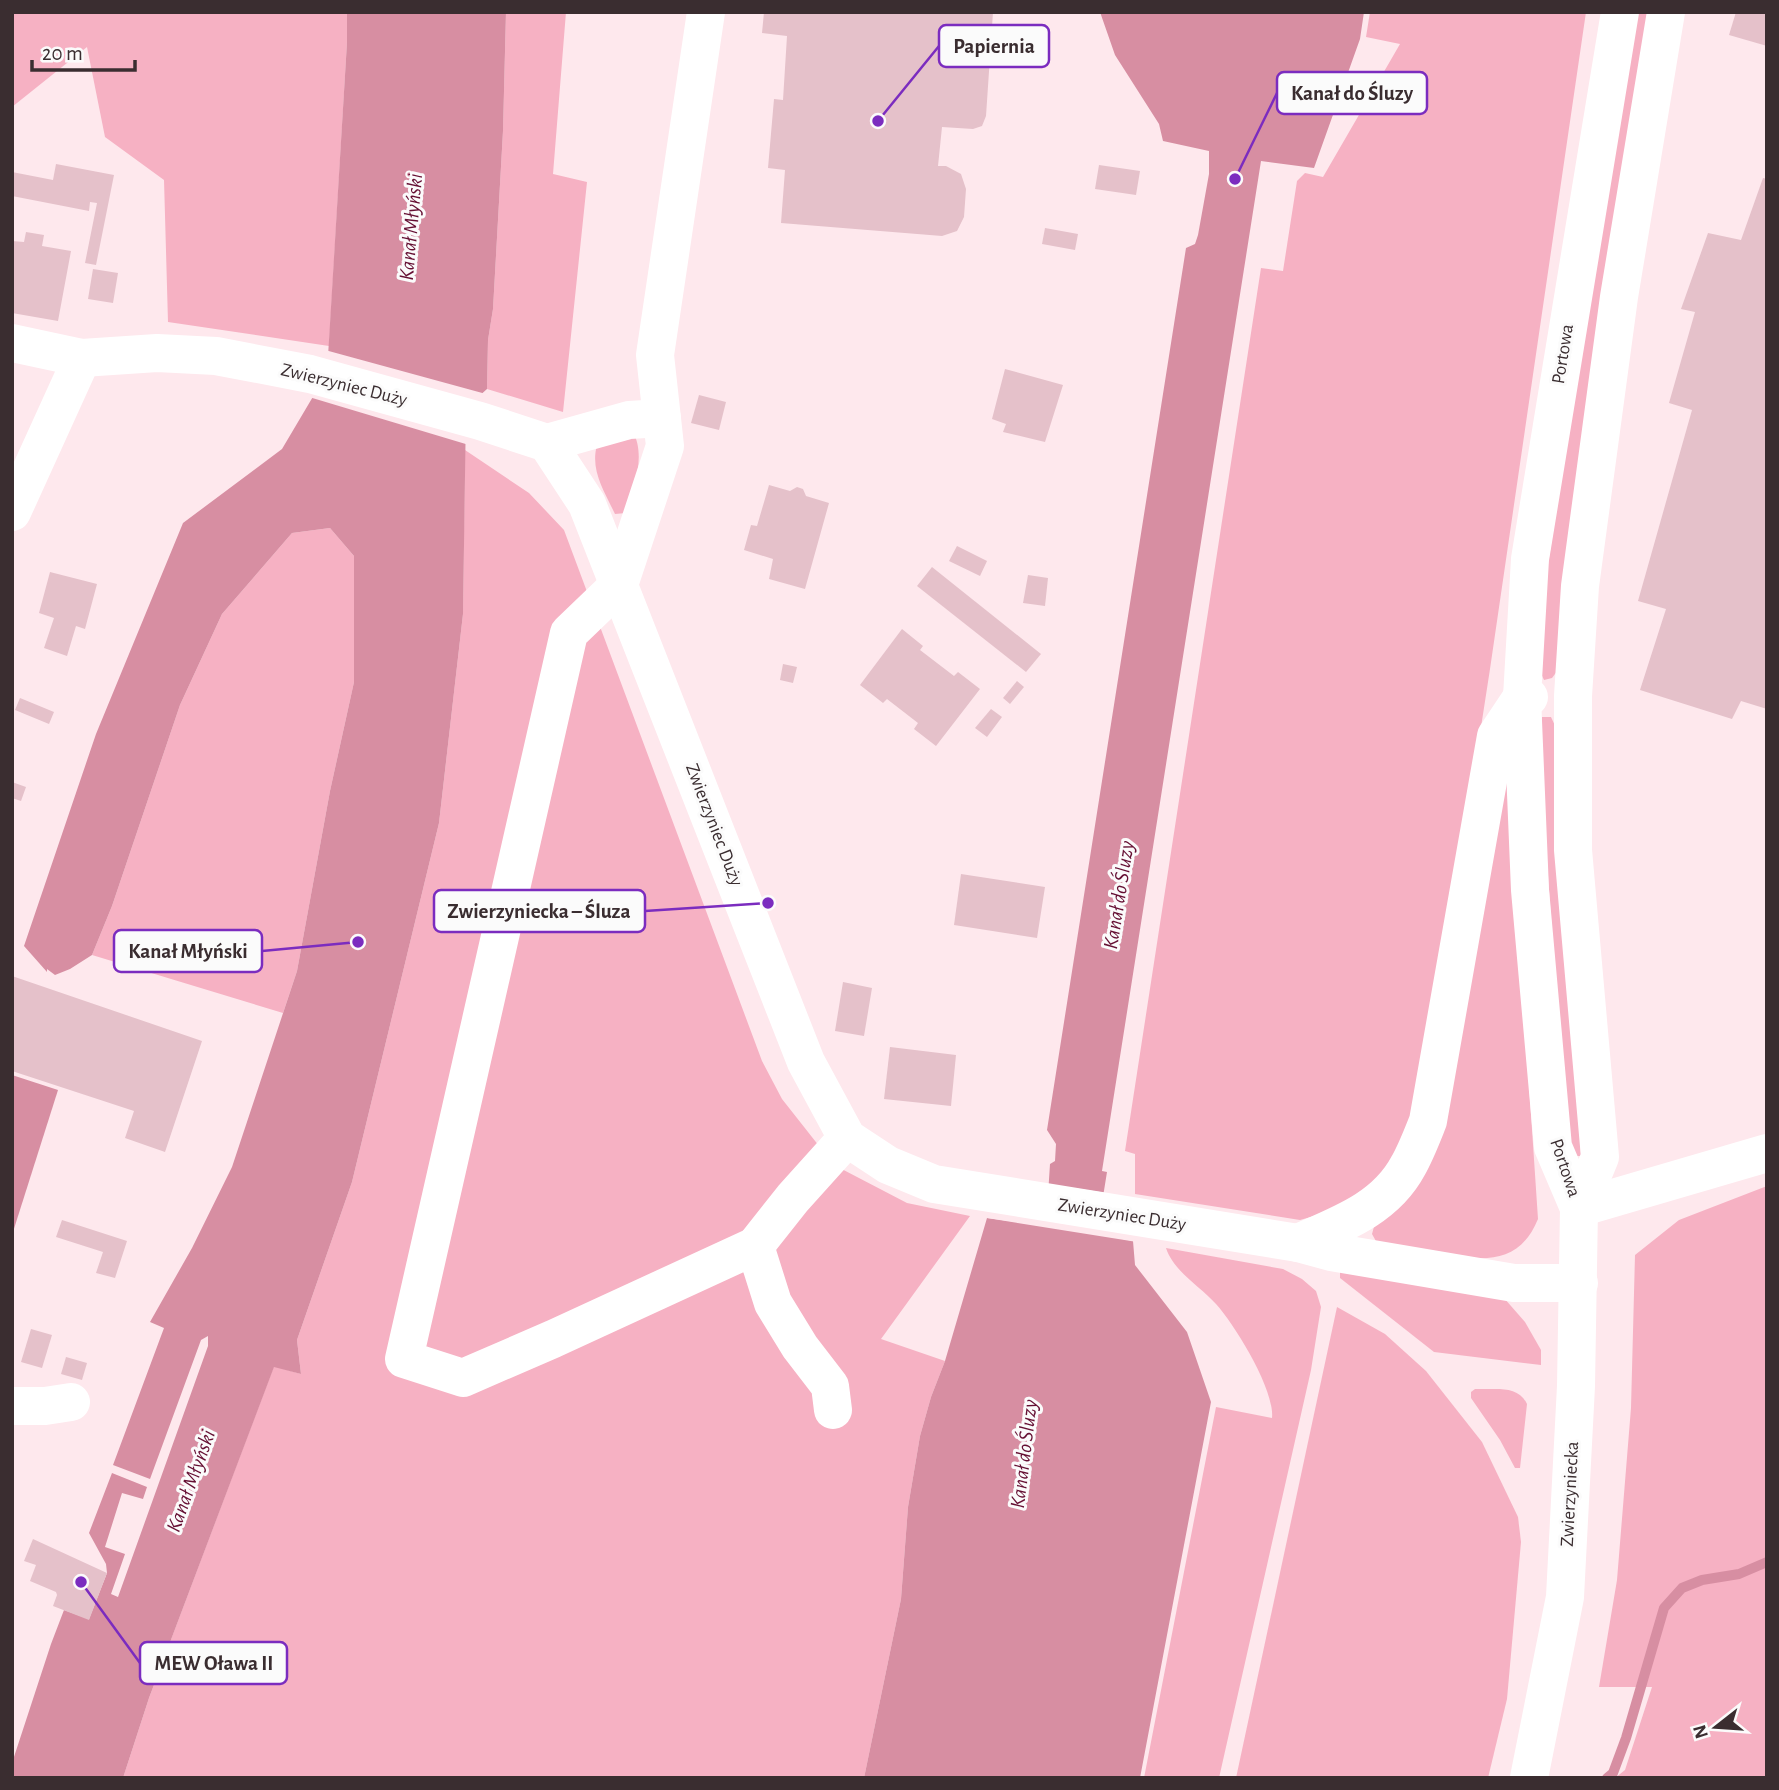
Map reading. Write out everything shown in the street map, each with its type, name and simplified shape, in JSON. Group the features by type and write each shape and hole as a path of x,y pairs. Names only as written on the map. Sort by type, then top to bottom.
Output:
{"street":[{"path":"706,12 655,355 665,446 619,585 569,634 404,1359 463,1378 755,1246 846,1138"},
{"name":"Portowa","path":"1579,1208 1553,1147 1530,890 1522,697 1530,559 1620,12"},
{"name":"Portowa","path":"1579,1208 1600,1157 1573,850 1573,696 1580,586 1618,310 1666,12"},
{"name":"Zwierzyniec Duży","path":"12,343 82,358 157,353 216,356 310,374 480,421 547,443 587,504 806,1062 846,1138 888,1165 934,1184 1298,1243 1331,1252 1514,1283 1579,1283"},
{"path":"12,512 82,358"},
{"path":"547,443 629,420 662,418"},
{"path":"1298,1243 1362,1215 1386,1194 1407,1169 1428,1121 1496,736 1522,697 1573,696"},
{"path":"1579,1208 1767,1153"},
{"name":"Zwierzyniecka","path":"1530,1778 1565,1597 1576,1386 1579,1208"},
{"path":"755,1246 773,1303 800,1347 830,1386 833,1410"},
{"path":"12,1406 45,1406 71,1402"}],"shaded area":[{"path":"12,12 347,12 329,346 168,322 164,180 105,137 87,47 12,107"},
{"path":"506,12 566,12 553,174 587,182 563,412 487,389 503,131"},
{"path":"1370,12 1586,12 1490,669 1423,1102 1403,1150 1366,1194 1325,1213 1300,1220 1135,1194 1135,1154 1125,1151 1261,268 1283,271 1297,181 1305,173 1323,177 1400,44 1366,37"},
{"path":"1633,12 1651,12 1558,670 1552,678 1544,680 1539,669 1541,610"},
{"path":"633,432 639,451 635,483 626,513 615,514 597,472 595,454 597,445"},
{"path":"465,450 529,493 564,530 762,1061 782,1099 834,1165 907,1203 970,1216 881,1339 945,1361 920,1436 908,1507 901,1599 864,1778 123,1778 149,1698 274,1366 301,1374 297,1340 352,1182 439,823 463,614"},
{"path":"330,528 354,556 354,682 330,791 297,971 283,1013 92,955 112,906 180,705 222,614 292,533"},
{"path":"1542,717 1551,717 1557,730 1581,1156 1574,1156 1567,1148 1538,732"},
{"path":"1508,771 1538,1219 1530,1235 1520,1246 1496,1257 1467,1258 1377,1243 1372,1234 1375,1223 1417,1177"},
{"path":"1767,1186 1767,1778 1615,1778 1625,1770 1652,1687 1599,1687 1617,1580 1631,1408 1635,1255 1679,1220"},
{"path":"1166,1248 1283,1269 1302,1279 1316,1291 1321,1307 1311,1370 1219,1778 1144,1778 1216,1407 1272,1418 1271,1406 1261,1375 1233,1327 1216,1304 1175,1264"},
{"path":"1340,1267 1504,1298 1525,1322 1541,1350 1541,1365 1434,1352 1340,1278"},
{"path":"1337,1307 1385,1334 1426,1371 1482,1442 1518,1517 1521,1542 1507,1699 1488,1778 1236,1778"},
{"path":"1475,1389 1512,1391 1518,1393 1527,1404 1520,1468 1515,1468 1500,1440 1471,1398 1471,1392"}],"water":[{"path":"347,12 506,12 503,131 487,389 466,408 463,614 439,823 352,1182 297,1340 301,1374 274,1367 149,1698 123,1778 12,1778 12,1763 64,1610 89,1619 107,1573 106,1564 89,1533 112,1473 147,1487 143,1499 122,1493 105,1547 125,1554 111,1594 118,1597 208,1346 208,1336 201,1340 150,1479 113,1465 164,1328 150,1322 192,1248 232,1167 297,971 330,791 354,682 354,556 330,528 292,533 222,614 180,705 112,906 92,955 55,975 47,969 47,972 24,946 96,734 183,523 282,449 327,373"},
{"path":"1100,12 1364,12 1360,39 1314,168 1261,161 1102,1171 1107,1172 1097,1234 1133,1241 1135,1265 1187,1332 1211,1402 1140,1778 864,1778 901,1599 908,1507 920,1436 987,1218 1046,1226 1050,1164 1055,1161 1056,1144 1047,1130 1186,248 1195,244 1198,235 1209,174 1209,151 1163,141 1159,124 1115,55"},
{"path":"12,1075 58,1090 12,1235"}],"pier":[{"path":"325,350 486,394 469,409 469,445 309,397 324,372"},
{"path":"1045,1184 1107,1193 1101,1231 1134,1238 1137,1242 987,1218 988,1215 1042,1222"}],"building":[{"path":"764,12 993,12 986,116 982,126 973,129 942,127 938,166 946,166 961,174 966,189 964,217 957,231 942,236 781,223 785,170 768,168 774,99 783,100 787,36 762,33"},
{"path":"1736,12 1767,12 1767,46 1729,35"},
{"path":"56,164 114,175 96,265 85,263 97,203 90,202 89,211 12,196 12,172 53,180"},
{"path":"1099,165 1140,171 1136,195 1095,189"},
{"path":"1763,178 1767,179 1767,709 1741,701 1732,719 1640,690 1666,609 1638,601 1692,410 1669,403 1695,312 1681,309 1708,233 1741,240"},
{"path":"1045,228 1078,234 1075,250 1042,244"},
{"path":"26,232 44,235 42,246 71,251 58,321 12,313 12,241 24,242"},
{"path":"93,269 118,273 113,303 88,299"},
{"path":"1005,369 1063,385 1045,442 1003,432 1006,424 992,419"},
{"path":"699,395 726,402 719,430 691,423"},
{"path":"769,485 790,491 797,487 803,489 806,496 829,503 805,589 769,579 773,559 744,550 751,525 757,526"},
{"path":"957,546 987,561 980,576 949,561"},
{"path":"932,567 1041,654 1026,672 917,586"},
{"path":"50,572 97,584 85,629 76,626 67,656 44,648 54,618 39,613"},
{"path":"1028,575 1048,578 1045,606 1023,603"},
{"path":"902,629 923,646 920,650 954,676 958,672 980,689 936,746 914,729 918,723 887,699 883,703 860,685"},
{"path":"783,664 797,667 793,683 780,680"},
{"path":"1017,681 1024,687 1010,704 1003,698"},
{"path":"20,698 54,712 49,724 15,710"},
{"path":"991,709 1002,717 987,737 975,728"},
{"path":"12,782 26,787 21,801 12,798"},
{"path":"961,874 1045,887 1037,938 954,925"},
{"path":"12,976 202,1041 165,1152 125,1138 134,1111 12,1071"},
{"path":"843,982 872,988 864,1036 835,1031"},
{"path":"890,1047 956,1055 951,1106 884,1099"},
{"path":"62,1220 127,1241 115,1278 96,1273 103,1252 56,1237"},
{"path":"31,1329 52,1335 42,1368 21,1362"},
{"path":"66,1357 87,1363 82,1380 61,1374"},
{"path":"33,1539 107,1573 89,1620 53,1606 56,1592 30,1581 36,1565 24,1561"}],"waterway":[{"path":"1607,1778 1613,1773 1626,1738 1664,1608 1682,1588 1702,1580 1739,1574 1767,1562"}],"place":[{"name":"Papiernia","path":"878,121"},
{"name":"Kanał do Śluzy","path":"1235,179"},
{"name":"Zwierzyniecka – Śluza","path":"768,903"},
{"name":"Kanał Młyński","path":"358,942"},
{"name":"MEW Oława II","path":"81,1582"}]}
